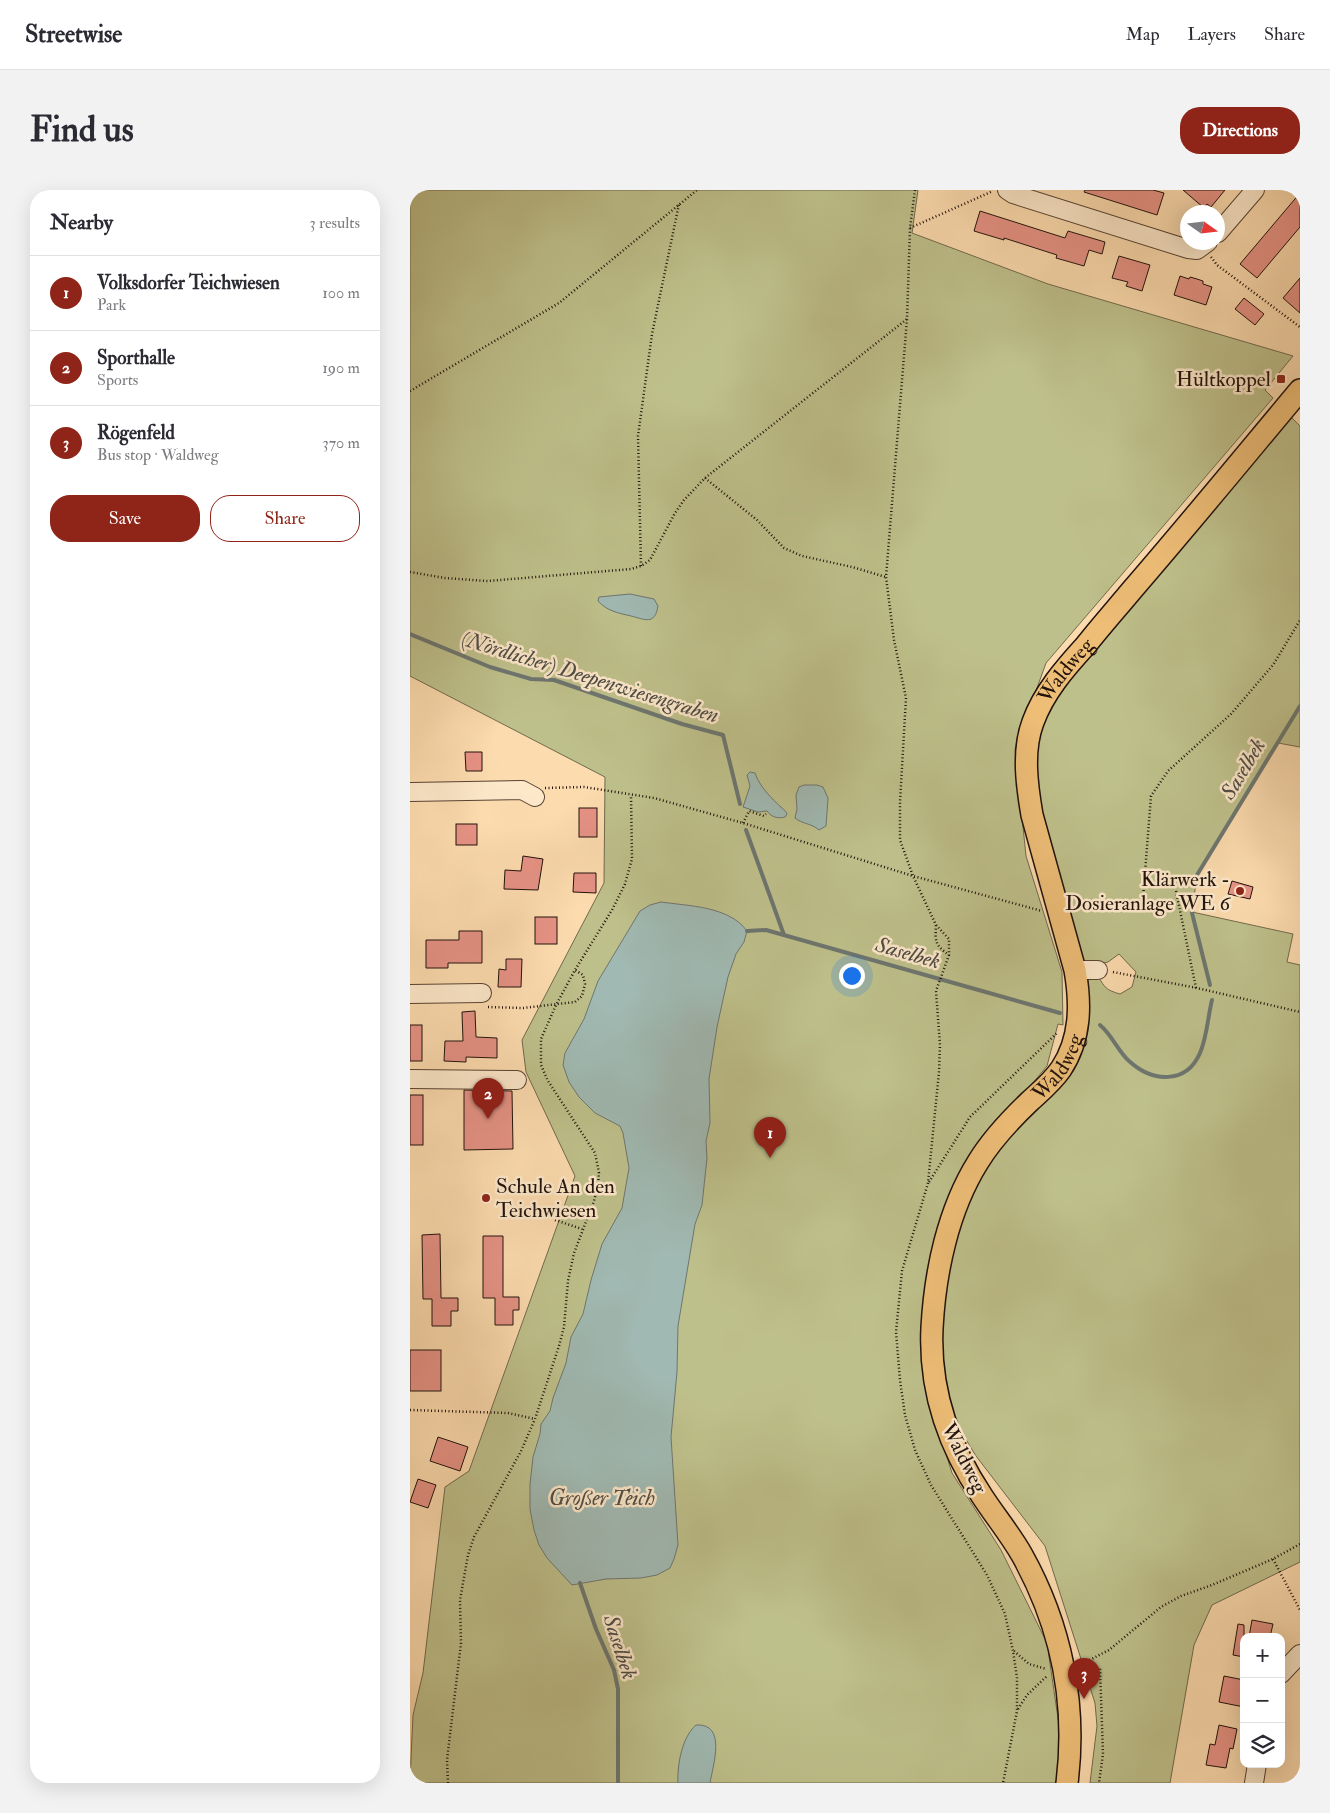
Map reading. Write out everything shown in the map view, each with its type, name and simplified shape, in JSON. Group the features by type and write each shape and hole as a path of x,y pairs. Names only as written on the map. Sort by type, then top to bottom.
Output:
{"main road":[{"name":"Waldweg","path":"1068,1783 1071,1747 1070,1705 1058,1642 1032,1574 1008,1532 969,1475 947,1430 940,1409 934,1377 932,1331 936,1291 948,1232 955,1209 969,1177 1000,1131 1046,1087 1061,1069 1076,1032 1080,1003 1075,970 1032,816 1027,742 1039,706 1061,673 1188,525 1300,390"}],"street":[{"path":"1007,190 1014,194 1180,246"},
{"path":"1225,225 1255,190"},
{"path":"410,792 522,790 535,797"},
{"path":"1075,970 1098,970"},
{"path":"410,994 482,993"},
{"path":"410,1079 517,1080"},
{"path":"1285,1670 1300,1654"},
{"path":"1254,1783 1256,1768"}],"path":[{"path":"410,391 559,303 697,190"},
{"path":"915,190 910,228 907,319 886,577 894,640 906,698 900,802 900,840 913,876 936,925 949,939 949,955 936,991"},
{"path":"910,228 994,190"},
{"path":"641,566 638,436 652,334 679,204"},
{"path":"1209,250 1217,265 1300,327"},
{"path":"410,572 445,578 488,581 631,569 641,566 650,560 684,500 705,478 907,319"},
{"path":"705,478 757,520 784,548 802,556 886,577"},
{"path":"1143,898 1151,796 1168,771 1231,714 1273,665 1300,620"},
{"path":"535,797 546,787 584,786 654,798 744,823 913,876 1003,902 1061,916"},
{"path":"448,1783 447,1760 461,1643 460,1600 468,1555 474,1537 521,1451 535,1419 564,1327 568,1281 574,1253 594,1201 598,1185 599,1173 595,1153 548,1081 541,1066 541,1039 556,1005 612,910 625,884 632,858 631,795"},
{"path":"744,823 749,811 764,816 766,814"},
{"path":"1176,892 1196,988"},
{"path":"936,925 935,938 938,948 949,955"},
{"path":"482,993 482,1006 523,1008 575,1002 582,996 585,984 583,975 575,970"},
{"path":"1098,970 1196,988 1300,1012"},
{"path":"928,1183 970,1117 1061,1030 1061,1035"},
{"path":"555,1220 582,1229"},
{"path":"410,1410 508,1412 535,1419"},
{"path":"1079,1666 1109,1650 1161,1607 1182,1596 1272,1559 1300,1544"},
{"path":"1272,1559 1300,1610"},
{"path":"1076,1657 1079,1666"},
{"path":"1079,1666 1100,1668 1103,1754 1099,1783"},
{"path":"1017,1711 1027,1695 1052,1671"}],"green space":[{"path":"410,190 918,190 912,233 1048,284 1293,356 1265,390 1273,398 1046,663 1015,749 1026,856 1062,972 1063,1025 1058,1024 1047,1066 985,1140 932,1253 921,1328 925,1387 952,1473 1001,1550 1047,1643 1062,1746 1057,1783 411,1783 410,1781 413,1715 423,1673 445,1487 469,1471 575,1176 526,1072 522,1040 604,883 605,777 410,676"},
{"path":"1284,410 1300,426 1300,747 1278,743 1197,875 1192,912 1293,934 1287,962 1300,965 1300,1562 1212,1605 1194,1645 1170,1783 1090,1783 1097,1726 1095,1703 1045,1546 976,1456 937,1392 932,1349 962,1191 1061,1069 1075,971 1098,976 1106,988 1120,994 1132,987 1136,972 1119,954 1108,962 1075,970 1032,815 1032,724"}],"water":[{"path":"630,594 654,599 658,606 657,612 652,619 648,620 622,614 609,609 598,601 599,597"},
{"path":"750,772 755,773 766,792 786,811 785,817 775,817 767,811 758,812 743,807 750,786 747,775"},
{"path":"804,785 823,787 828,798 826,826 819,830 795,818 797,809 796,795 799,787"},
{"name":"Großer Teich","path":"661,902 695,906 719,912 730,916 747,931 728,977 717,1027 709,1079 710,1123 706,1141 707,1158 702,1205 695,1224 678,1326 677,1372 671,1437 678,1545 670,1568 657,1575 641,1578 606,1579 572,1585 547,1558 539,1545 534,1530 530,1509 533,1457 541,1424 550,1411 566,1363 571,1337 583,1314 602,1244 622,1208 629,1168 620,1126 595,1113 579,1097 569,1082 563,1065 565,1053 584,1019 598,981 640,911 650,905"},
{"path":"696,1725 706,1726 712,1731 715,1738 715,1756 710,1783 678,1783 681,1752 687,1737"}],"building":[{"path":"1085,190 1153,190 1164,193 1157,215 1084,192"},
{"path":"1183,190 1225,190 1213,205 1200,205"},
{"path":"1300,193 1300,227 1257,278 1240,264"},
{"path":"980,211 1065,238 1068,231 1105,242 1102,254 1089,250 1084,266 1056,258 1057,255 1004,238 1004,240 974,231"},
{"path":"1119,256 1150,265 1142,291 1126,286 1128,282 1112,278"},
{"path":"1180,276 1203,281 1203,284 1212,287 1206,305 1174,295"},
{"path":"1300,278 1300,313 1283,298"},
{"path":"1244,298 1264,314 1255,325 1235,309"},
{"path":"465,752 482,752 482,771 466,771"},
{"path":"579,808 597,808 597,837 579,837"},
{"path":"456,824 477,824 477,845 456,845"},
{"path":"523,856 543,859 538,890 504,889 505,870 521,871"},
{"path":"574,873 596,873 596,893 573,892"},
{"name":"Klärwerk - Dosieranlage WE 6","path":"1232,881 1253,887 1250,899 1228,894"},
{"path":"535,917 557,917 557,944 535,944"},
{"path":"459,931 482,931 482,963 448,963 448,968 426,968 426,940 459,940"},
{"path":"506,959 522,959 521,987 498,987 499,969 506,970"},
{"path":"475,1011 476,1037 497,1038 497,1058 466,1057 466,1062 444,1061 445,1041 463,1041 462,1012"},
{"path":"410,1025 422,1025 422,1061 410,1061"},
{"path":"464,1090 512,1091 513,1149 464,1150"},
{"path":"410,1095 423,1095 423,1145 410,1145"},
{"path":"440,1234 441,1298 458,1298 458,1311 451,1311 451,1326 432,1326 432,1299 423,1299 422,1235"},
{"path":"483,1236 503,1236 503,1297 519,1297 519,1310 513,1310 513,1325 495,1325 495,1298 483,1298"},
{"path":"410,1350 441,1350 441,1391 410,1391"},
{"path":"438,1437 468,1447 460,1471 430,1461"},
{"path":"418,1479 436,1485 428,1508 410,1502"},
{"path":"1252,1620 1273,1624 1271,1633 1250,1633"},
{"path":"1238,1624 1244,1625 1244,1633 1240,1633 1240,1656 1233,1655"},
{"path":"1224,1676 1240,1679 1240,1706 1219,1702"},
{"path":"1219,1725 1237,1729 1233,1749 1230,1748 1226,1768 1206,1765 1210,1744 1215,1745"}],"waterway":[{"name":"(Nördlicher) Deepenwiesengraben","path":"410,634 490,667 531,679 554,680 682,724 723,735 740,804"},
{"name":"Saselbek","path":"1197,875 1300,706"},
{"name":"(Nördlicher) Deepenwiesengraben","path":"746,830 784,935"},
{"name":"Saselbek","path":"1193,905 1192,913 1210,985"},
{"name":"Saselbek","path":"747,931 766,930 1060,1013"},
{"name":"Saselbek","path":"1100,1025 1125,1057 1138,1068 1158,1076 1168,1077 1177,1075 1186,1071 1200,1053 1212,1000"},
{"name":"Saselbek","path":"580,1583 596,1629 614,1670 618,1689 618,1783"}],"place":[{"name":"Hültkoppel","path":"1281,379"},
{"name":"Klärwerk - Dosieranlage WE 6","path":"1240,891"},
{"name":"Sporthalle","path":"488,1119"},
{"name":"Volksdorfer Teichwiesen","path":"770,1158"},
{"name":"Schule An den Teichwiesen","path":"486,1198"},
{"name":"Rögenfeld","path":"1084,1699"}]}
